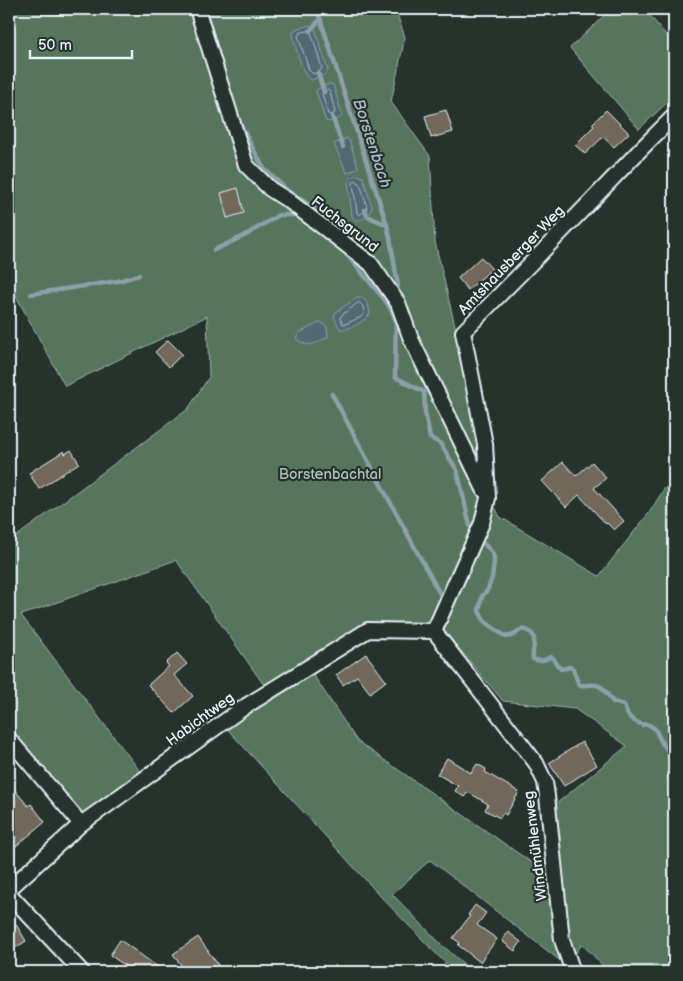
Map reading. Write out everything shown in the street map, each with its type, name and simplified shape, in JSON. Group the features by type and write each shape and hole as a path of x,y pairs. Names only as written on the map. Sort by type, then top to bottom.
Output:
{"street":[{"name":"Fuchsgrund","path":"197,9 246,165 270,188 371,264 398,303 410,339 488,498"},
{"name":"Amtshausberger Weg","path":"434,630 482,523 488,498 485,444 463,332 674,116"},
{"name":"Habichtweg","path":"9,889 81,824 246,706 368,630 434,630"},
{"name":"Windmühlenweg","path":"434,630 536,763 544,782 562,940 572,972"},
{"path":"9,739 81,824"},
{"path":"9,894 82,972"}],"green space":[{"name":"Borstenbachtal","path":"9,9 395,9 405,37 391,102 430,156 435,242 482,439 487,492 500,517 599,576 649,513 664,489 674,479 674,972 609,972 582,944 567,966 430,860 392,894 443,946 465,965 458,972 454,972 383,899 220,721 266,688 176,560 21,615 143,775 84,817 9,729 9,542 188,409 209,377 207,316 65,386 17,298 9,270","holes":["366,623 441,627 503,701 575,709 627,746 551,808 558,881 357,741 306,664"]},
{"path":"611,9 644,9 674,44 674,96 639,129 570,48"}],"water":[{"path":"311,25 315,29 328,70 324,75 311,80 302,68 293,31"},
{"path":"332,84 334,87 342,116 326,121 316,91"},
{"path":"347,138 358,167 347,173 334,144"},
{"path":"358,175 363,177 372,207 366,217 361,220 355,220 352,216 348,182 352,177"},
{"path":"357,298 363,298 368,304 370,314 356,325 340,329 334,317 336,312"},
{"path":"321,322 327,327 328,337 309,345 296,339 299,333"}],"building":[{"path":"446,110 453,132 431,138 425,116"},
{"path":"606,110 629,133 614,147 603,137 585,154 575,145 594,126 592,124"},
{"path":"238,188 244,213 227,218 221,193"},
{"path":"481,257 492,269 468,290 458,278"},
{"path":"168,340 182,354 169,367 155,352"},
{"path":"71,450 79,463 39,489 29,473 64,451 65,454"},
{"path":"563,462 576,476 592,462 606,478 594,488 624,521 614,530 579,495 566,507 542,481"},
{"path":"177,653 187,664 174,675 193,696 174,713 148,685 169,666 166,663"},
{"path":"366,654 386,681 370,693 357,676 343,685 336,675"},
{"path":"582,742 597,765 564,786 549,763"},
{"path":"447,758 471,773 477,764 486,769 485,772 519,792 506,815 503,813 500,818 485,810 488,804 468,792 464,797 455,791 458,786 437,774"},
{"path":"9,783 28,806 31,804 45,822 9,852"},
{"path":"475,905 486,913 477,925 497,939 480,962 458,945 460,943 453,938 470,916 468,915"},
{"path":"9,913 26,941 9,952"},
{"path":"508,932 521,942 515,951 502,941"},
{"path":"198,937 223,972 186,972 173,954"},
{"path":"120,940 165,972 134,972 110,955"}],"waterway":[{"name":"Borstenbach","path":"205,9 225,77"},
{"name":"Borstenbach","path":"317,9 387,225 398,286"},
{"path":"310,31 321,19"},
{"path":"318,73 324,92"},
{"path":"332,116 343,147"},
{"name":"Borstenbach","path":"239,122 264,169 287,190 314,208"},
{"path":"365,210 367,216 387,225"},
{"path":"214,250 244,236 279,215 298,215"},
{"name":"Borstenbach","path":"341,248 385,300 395,319"},
{"path":"31,294 118,281 139,275"},
{"name":"Borstenbach","path":"396,313 395,377 424,392 425,412 430,438 440,443 457,470 470,526"},
{"path":"332,394 442,598"},
{"name":"Borstenbach","path":"483,543 494,557 492,578 487,591 482,596 479,611 484,621 506,637 514,635 522,629 528,631 534,637 533,659 542,661 550,657 553,658 561,669 571,667 579,685 599,686 604,689 613,702 624,705 628,716 633,720 654,728 671,755 669,780 674,784"}]}
